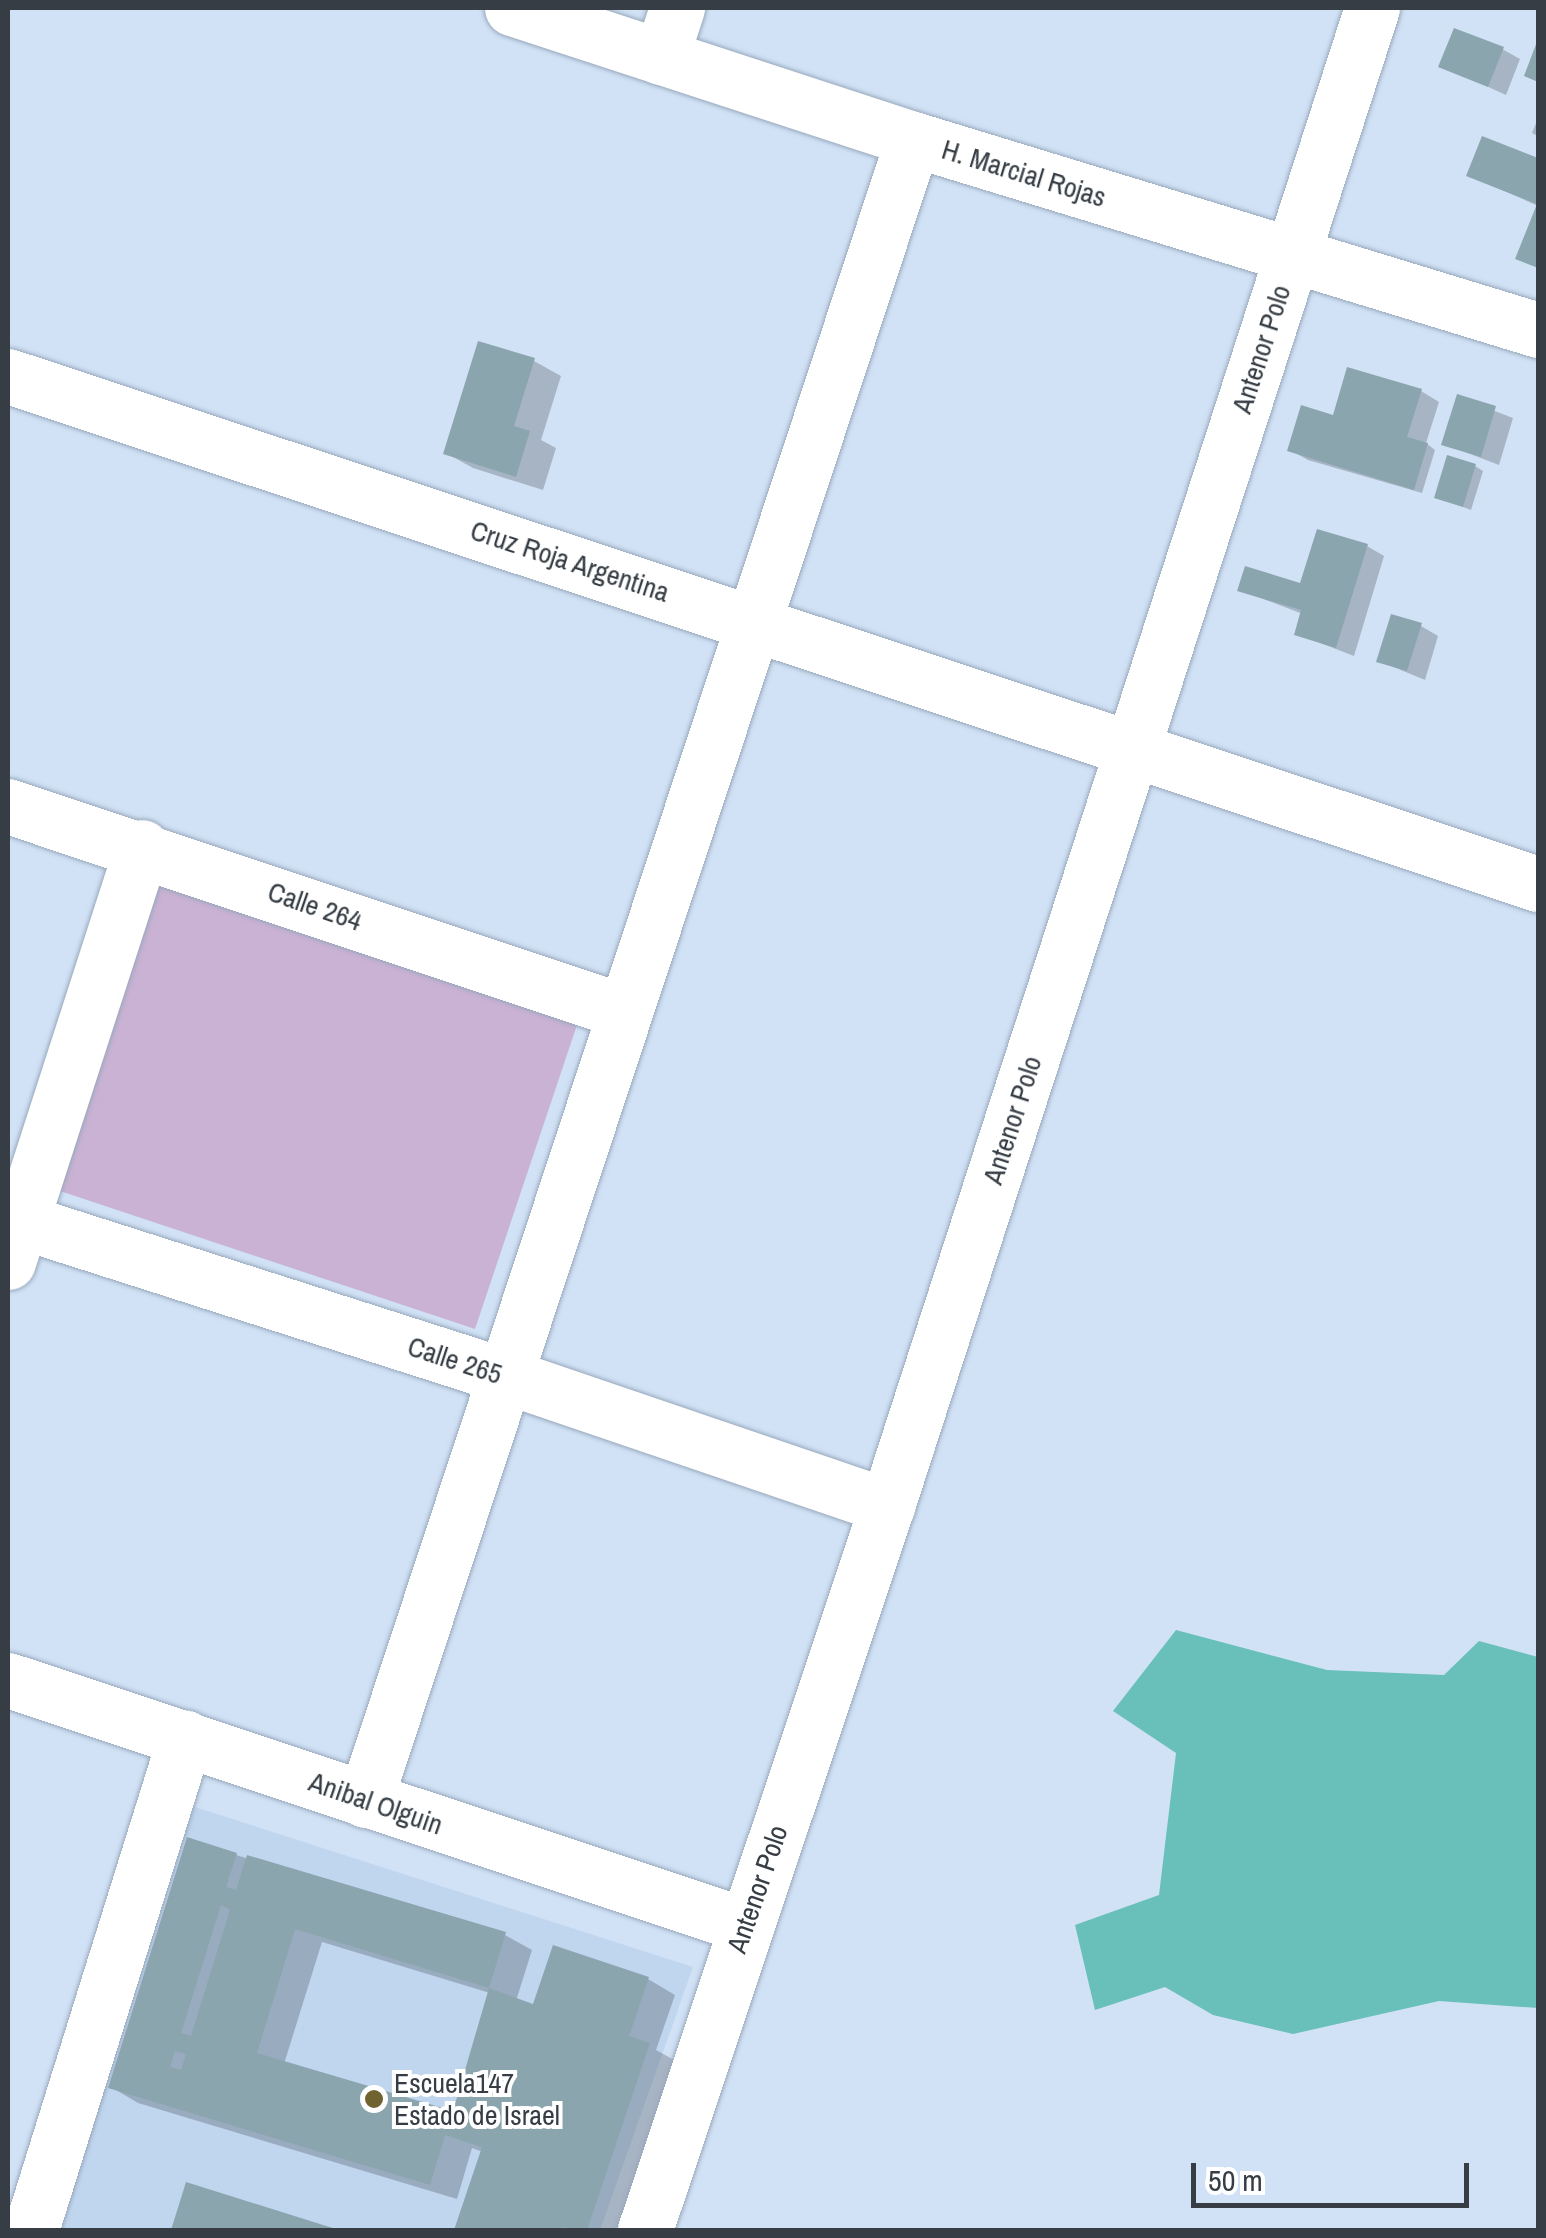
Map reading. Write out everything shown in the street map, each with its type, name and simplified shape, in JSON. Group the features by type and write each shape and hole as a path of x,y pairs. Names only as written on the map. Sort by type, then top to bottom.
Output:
{"street":[{"name":"H. Marcial Rojas","path":"512,8 669,32 914,139 1538,330"},
{"name":"Antenor Polo","path":"646,2230 887,1506 1372,8"},
{"path":"364,1800 622,1011 756,622 914,139"},
{"name":"Cruz Roja Argentina","path":"8,376 1538,884"},
{"name":"Calle 264","path":"8,806 622,1011"},
{"path":"14,1242 142,848"},
{"name":"Calle 265","path":"14,1242 503,1375 887,1506"},
{"name":"Anibal Olguin","path":"8,1680 745,1925"},
{"path":"31,2230 185,1738"}],"shaded area":[{"path":"159,869 582,1010 475,1329 51,1188"},
{"path":"1176,1630 1327,1670 1444,1675 1479,1641 1538,1657 1538,2008 1439,2001 1293,2034 1213,2015 1165,1987 1095,2010 1075,1925 1159,1895 1176,1753 1113,1711"},
{"name":"Escuela147 Estado de Israel","path":"192,1806 693,1967 600,2230 60,2230"}],"building":[{"path":"1454,28 1504,47 1488,87 1438,67"},
{"path":"1538,39 1538,82 1524,76"},
{"path":"1482,136 1538,158 1538,268 1515,259 1537,204 1466,176"},
{"path":"478,341 535,358 514,426 530,431 516,477 443,454"},
{"path":"1347,367 1422,389 1407,437 1428,443 1414,490 1287,451 1301,405 1333,415"},
{"path":"1457,394 1496,406 1481,457 1441,445"},
{"path":"1447,455 1476,464 1463,507 1434,498"},
{"path":"1317,529 1368,544 1336,648 1294,635 1301,610 1237,591 1245,566 1300,583"},
{"path":"1391,614 1422,623 1407,671 1376,662"},
{"path":"187,1837 237,1853 226,1887 236,1890 247,1855 506,1932 489,1988 533,2004 553,1945 649,1977 629,2036 650,2043 587,2230 454,2230 482,2147 445,2135 430,2185 108,2088","holes":["221,1905 230,1910 191,2036 181,2033","295,1929 489,1988 453,2111 257,2053","175,2051 186,2054 181,2070 170,2067"]},
{"path":"186,2182 339,2230 171,2230"}],"place":[{"name":"Escuela147 Estado de Israel","path":"374,2099"}]}
